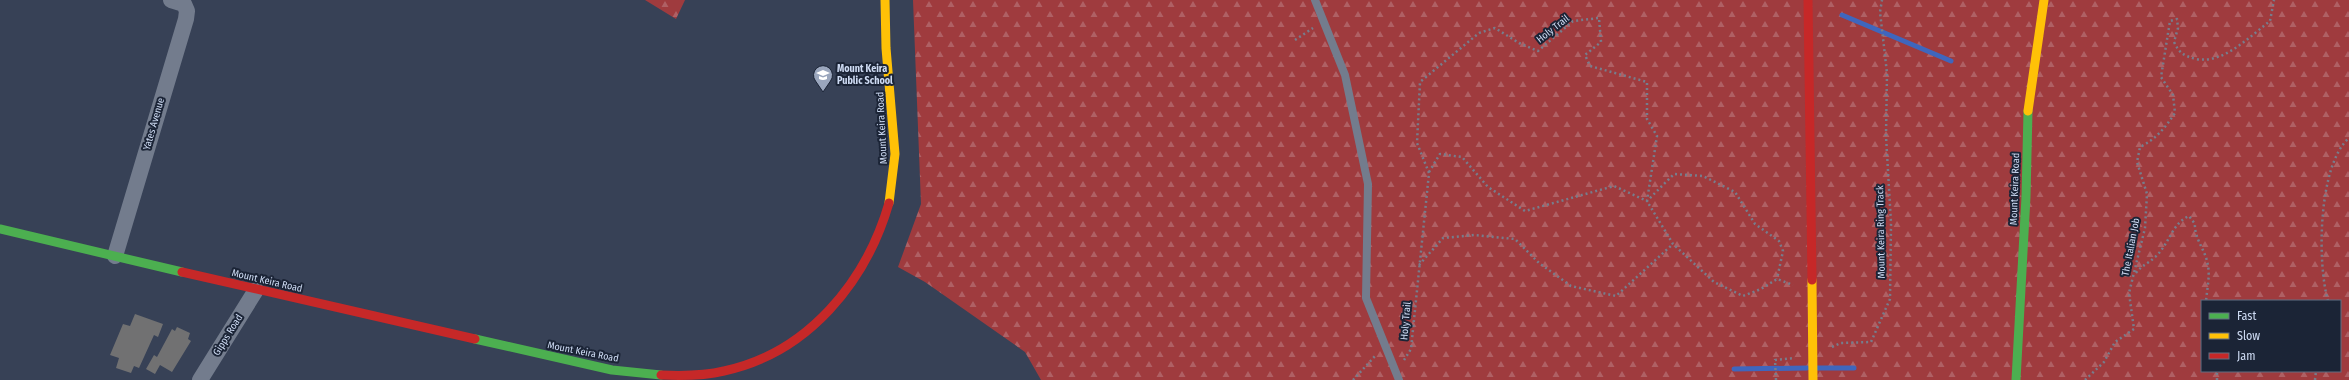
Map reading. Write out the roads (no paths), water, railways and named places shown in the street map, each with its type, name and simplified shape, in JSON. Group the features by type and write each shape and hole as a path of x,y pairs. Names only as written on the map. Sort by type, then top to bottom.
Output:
{"main road":[{"name":"Mount Keira Road","path":"0,229 256,290 612,370 648,375 705,373 737,368 762,358 789,344 833,309 855,280 874,250 887,211 895,162 885,0"},
{"path":"1808,0 1813,378"},
{"name":"Mount Keira Road","path":"2016,380 2026,197 2028,98 2044,0"}],"street":[{"name":"Yates Avenue","path":"115,256 186,18 187,11 184,4 171,0"},
{"name":"Gipps Road","path":"200,380 256,290"}],"lane":[{"path":"1315,0 1322,23 1345,75 1368,184 1366,298 1397,370 1399,380"}],"waterway":[{"path":"1842,15 1951,61"},
{"path":"1734,369 1807,368"},
{"path":"1817,368 1854,368"}],"place":[{"name":"Mount Keira Public School","path":"823,92"}]}
